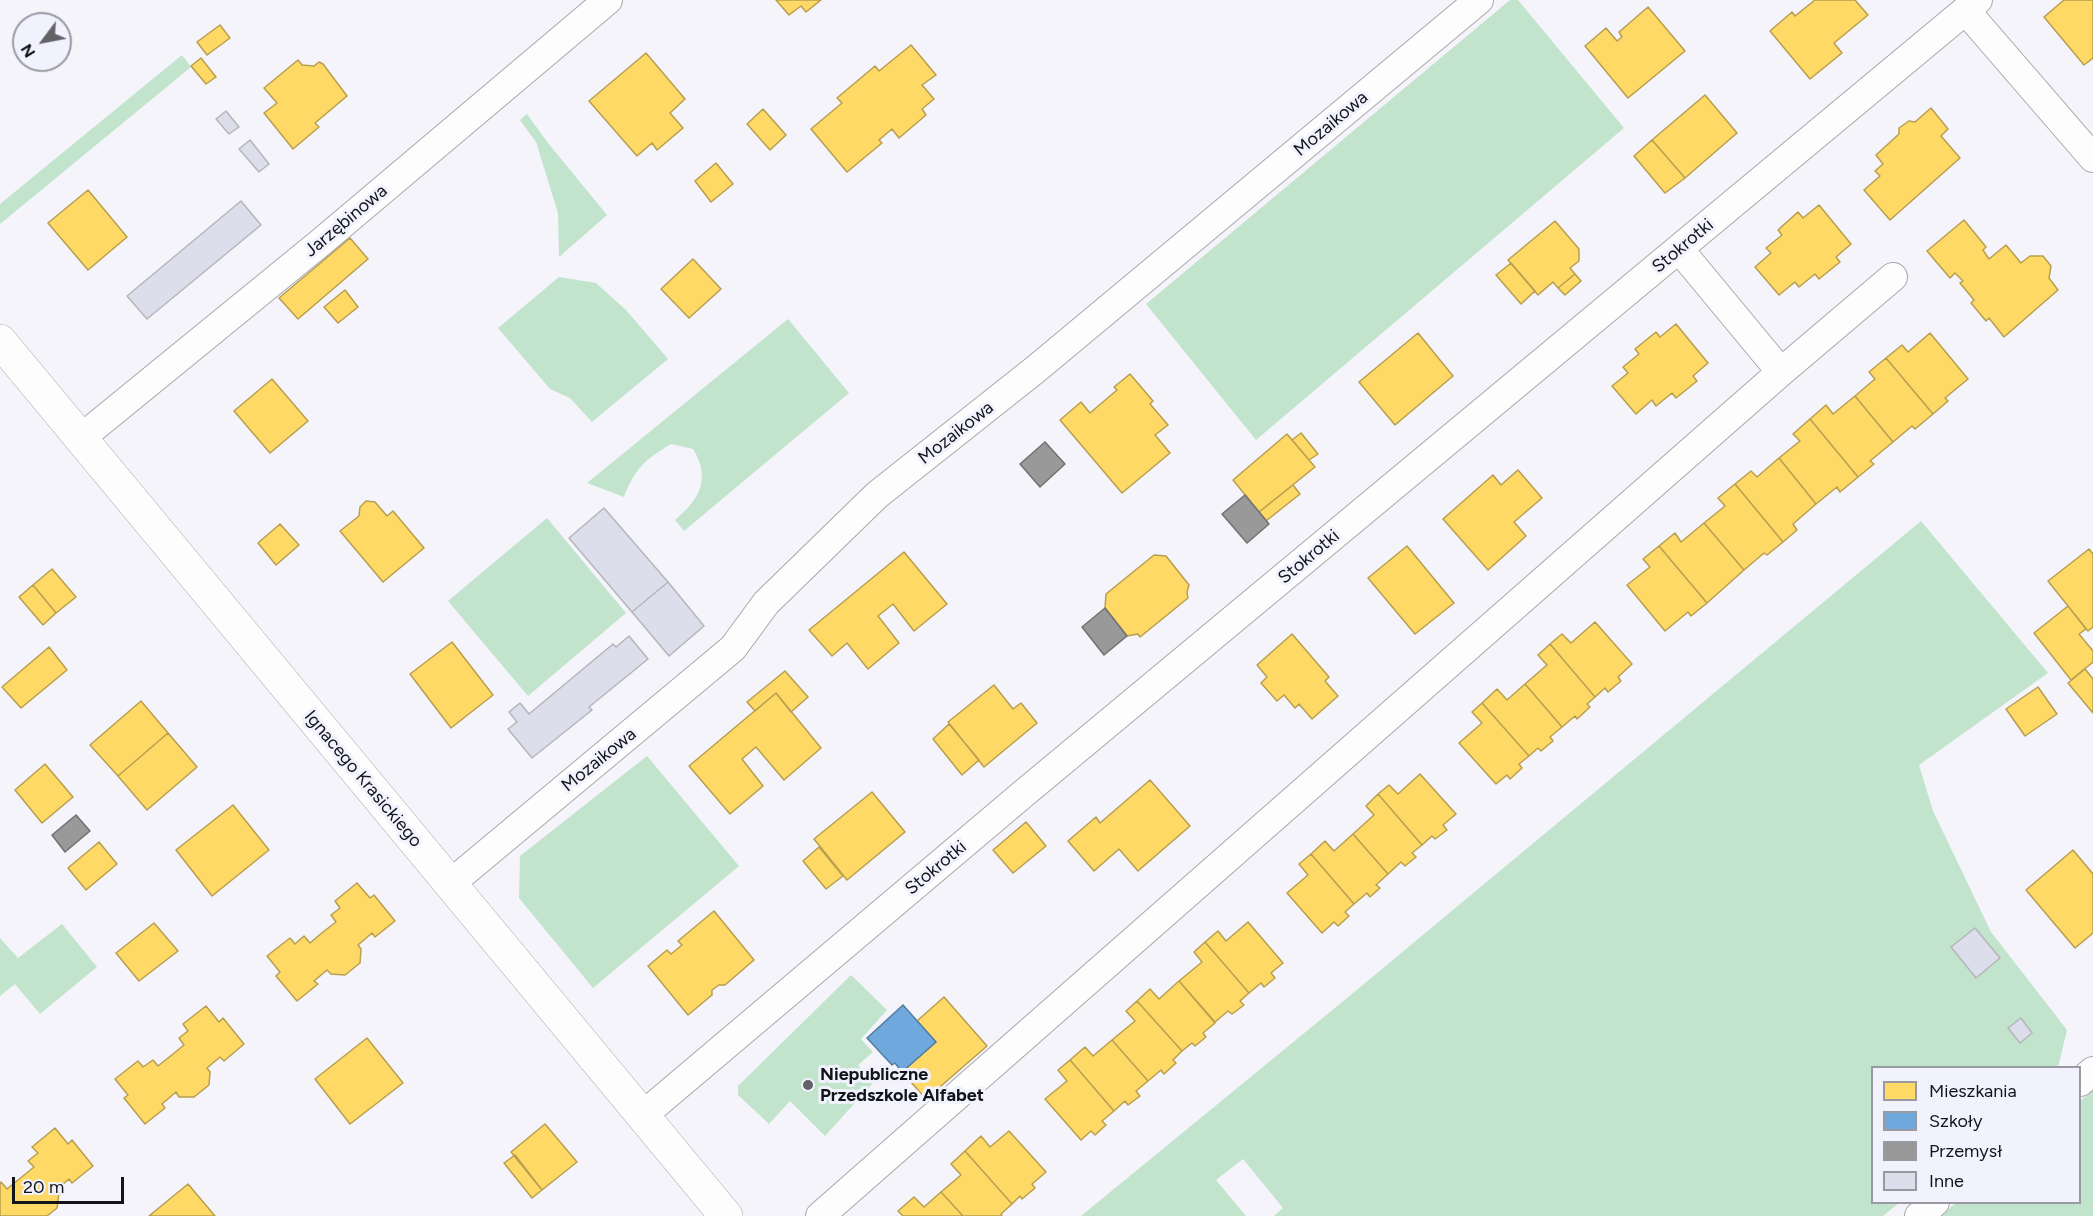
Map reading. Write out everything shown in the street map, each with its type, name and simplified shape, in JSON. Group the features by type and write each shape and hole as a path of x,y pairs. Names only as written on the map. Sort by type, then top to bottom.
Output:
{"street":[{"name":"Jarzębinowa","path":"81,438 320,243 608,0"},
{"name":"Mozaikowa","path":"450,884 733,648 766,603 877,495 1036,369 1479,0"},
{"path":"1972,5 2093,158"},
{"name":"Stokrotki","path":"642,1116 1040,779 1972,5"},
{"path":"1679,249 1781,372"},
{"path":"820,1216 1781,372 1893,277"},
{"name":"Ignacego Krasickiego","path":"0,341 726,1216"},
{"path":"2081,1080 2093,1071"},
{"path":"1919,1216 1934,1204"}],"green space":[{"path":"1510,0 1518,0 1624,128 1256,440 1146,304"},
{"path":"182,55 191,67 0,224 0,204"},
{"path":"527,114 607,215 559,257 558,213 536,142 520,120"},
{"path":"559,277 596,283 626,310 668,359 592,422 570,398 550,389 498,328"},
{"path":"788,319 849,393 684,531 675,520 691,504 702,479 701,469 693,449 671,444 655,454 642,465 632,479 624,497 587,483"},
{"path":"547,518 626,613 528,696 448,601"},
{"path":"1921,521 2048,673 1919,765 1933,811 1991,932 2067,1030 2058,1066 1871,1066 1871,1204 1898,1204 1883,1216 1274,1216 1283,1208 1243,1159 1216,1180 1246,1216 1081,1216"},
{"path":"647,756 739,866 593,988 519,898 520,856"},
{"path":"62,924 97,967 40,1014 15,984 0,996 0,938 18,958"},
{"path":"851,975 887,1010 861,1039 873,1052 858,1065 873,1083 825,1136 790,1101 769,1124 738,1095 738,1086"},
{"path":"2093,1090 2093,1216 1940,1216 1955,1204 2081,1204 2081,1100"}],"building: Mieszkania":[{"path":"776,0 821,0 806,12 801,6 789,15"},
{"path":"1815,0 1855,0 1868,15 1834,43 1842,53 1810,79 1770,31 1792,12 1795,16"},
{"path":"2064,0 2093,0 2093,58 2084,65 2044,17"},
{"path":"1648,7 1685,51 1628,98 1585,46 1606,28 1617,41 1622,37 1619,32"},
{"path":"220,25 230,38 207,55 197,42"},
{"path":"911,45 936,75 922,85 934,99 922,109 926,115 899,138 892,129 879,140 882,143 847,172 811,129 842,103 837,98 875,66 879,71"},
{"path":"646,53 685,99 670,113 683,128 657,150 652,143 637,156 589,101"},
{"path":"201,58 216,77 206,84 191,66"},
{"path":"298,60 302,65 314,66 319,62 323,64 347,96 315,123 319,127 293,149 264,113 277,103 264,88"},
{"path":"1705,95 1737,133 1685,178 1652,140"},
{"path":"1931,108 1948,129 1941,136 1960,158 1890,220 1864,190 1880,176 1875,171 1883,164 1876,155 1899,134 1899,128 1909,121 1915,122"},
{"path":"763,109 786,135 770,150 747,124"},
{"path":"1652,140 1685,178 1665,193 1634,156"},
{"path":"716,163 733,184 711,202 695,181"},
{"path":"88,190 127,237 88,270 48,223"},
{"path":"1819,205 1851,244 1836,257 1840,262 1819,279 1815,274 1799,287 1795,282 1779,295 1755,267 1771,253 1766,248 1782,235 1778,230 1798,212 1803,218"},
{"path":"1964,220 1986,247 1983,250 1989,259 2006,245 2021,263 2030,256 2043,256 2051,266 2049,278 2058,290 2004,337 1989,318 1986,321 1971,303 1974,300 1960,283 1963,281 1955,273 1950,278 1927,251"},
{"path":"1555,221 1579,249 1579,261 1570,268 1575,274 1558,288 1553,282 1538,295 1508,260"},
{"path":"350,238 368,259 298,319 279,298"},
{"path":"693,259 721,289 689,318 661,289"},
{"path":"1511,263 1535,291 1521,304 1496,275"},
{"path":"1575,274 1581,281 1565,295 1558,288"},
{"path":"345,290 358,307 338,323 324,307"},
{"path":"1676,324 1708,363 1693,376 1697,381 1676,398 1672,393 1656,406 1652,400 1636,414 1612,386 1628,373 1623,367 1639,354 1635,349 1656,332 1660,337"},
{"path":"1418,333 1453,376 1395,425 1359,382"},
{"path":"1930,333 1968,379 1945,398 1948,401 1933,414 1886,358 1902,345 1908,352"},
{"path":"1886,358 1933,414 1915,429 1912,426 1893,442 1855,396 1875,379 1869,372"},
{"path":"1130,374 1153,401 1150,404 1168,425 1155,435 1170,453 1122,493 1060,420 1081,402 1090,413 1117,390 1114,387"},
{"path":"272,379 308,421 270,453 234,411"},
{"path":"1855,396 1893,442 1870,461 1874,464 1858,477 1810,419 1826,405 1833,414"},
{"path":"1810,419 1858,477 1840,492 1837,487 1816,504 1779,458 1800,441 1793,434"},
{"path":"1301,433 1318,454 1309,460 1292,440"},
{"path":"1287,434 1315,467 1259,512 1233,480"},
{"path":"1779,458 1816,504 1793,524 1797,530 1783,542 1735,484 1751,471 1757,477"},
{"path":"1518,470 1542,498 1514,522 1526,536 1488,570 1443,519 1493,475 1501,485"},
{"path":"1735,484 1783,542 1767,555 1764,553 1744,570 1704,523 1725,506 1718,498"},
{"path":"1293,485 1300,494 1266,521 1259,512"},
{"path":"366,501 375,502 387,516 393,511 424,548 383,582 340,531 359,516 360,507"},
{"path":"1704,523 1744,570 1707,603 1659,546 1675,533 1681,542"},
{"path":"280,524 299,545 276,565 258,543"},
{"path":"1407,546 1454,603 1415,634 1368,578"},
{"path":"1659,546 1707,603 1691,616 1688,612 1665,631 1627,585 1650,567 1643,559"},
{"path":"2089,549 2093,554 2093,627 2088,631 2048,581"},
{"path":"904,552 947,604 914,631 893,604 878,616 899,643 868,669 847,643 832,656 809,630"},
{"path":"1154,555 1166,556 1189,585 1188,598 1140,637 1138,634 1127,636 1105,608 1106,594"},
{"path":"52,569 76,597 56,613 33,585"},
{"path":"33,585 56,613 43,625 19,597"},
{"path":"2068,606 2086,629 2079,634 2093,651 2093,662 2071,680 2034,633"},
{"path":"1595,622 1632,664 1618,677 1621,681 1608,692 1605,688 1595,697 1550,644 1562,634 1571,643"},
{"path":"1292,634 1329,677 1325,681 1338,696 1312,719 1299,704 1295,708 1284,695 1277,701 1261,683 1267,677 1257,665"},
{"path":"452,642 493,695 451,728 410,674"},
{"path":"1550,644 1595,697 1587,704 1590,707 1577,719 1575,716 1562,727 1525,684 1547,665 1538,655"},
{"path":"49,647 67,670 21,708 2,687"},
{"path":"2085,669 2093,679 2093,713 2068,683"},
{"path":"785,671 808,697 791,712 776,693 755,711 747,702"},
{"path":"1525,684 1562,727 1550,737 1553,741 1541,751 1538,748 1529,756 1482,703 1497,689 1507,700"},
{"path":"994,685 1013,709 1021,703 1037,723 984,767 948,722"},
{"path":"2038,687 2057,714 2025,736 2006,709"},
{"path":"776,693 821,748 784,780 756,747 742,759 763,786 730,814 689,766"},
{"path":"141,701 168,733 118,776 90,745"},
{"path":"1482,703 1529,756 1519,764 1522,768 1510,779 1507,775 1496,784 1459,743 1482,723 1472,712"},
{"path":"949,724 979,760 962,775 933,739"},
{"path":"168,733 197,767 147,810 118,776"},
{"path":"45,764 73,797 42,823 15,790"},
{"path":"1420,774 1456,814 1443,825 1447,830 1435,839 1432,836 1422,845 1378,794 1389,785 1398,794"},
{"path":"1150,780 1190,826 1138,871 1119,849 1094,871 1068,841 1096,817 1100,823"},
{"path":"872,792 905,832 847,880 814,839"},
{"path":"1378,794 1422,845 1412,853 1416,857 1405,866 1401,862 1388,874 1353,834 1374,815 1366,806"},
{"path":"233,805 269,850 212,896 176,850"},
{"path":"1026,822 1046,846 1013,873 993,850"},
{"path":"1353,834 1388,874 1376,885 1380,888 1370,897 1367,893 1354,904 1311,854 1325,841 1334,851"},
{"path":"99,842 117,864 86,890 68,868"},
{"path":"819,847 843,876 826,889 803,861"},
{"path":"2073,850 2093,874 2093,933 2075,948 2026,890"},
{"path":"1311,854 1354,904 1345,912 1349,916 1338,926 1334,922 1322,933 1287,893 1308,875 1299,864"},
{"path":"357,883 370,898 374,895 395,921 375,937 372,933 358,945 361,949 360,963 345,975 331,974 327,970 314,981 318,984 297,1001 276,976 280,972 267,956 290,938 295,944 304,936 310,943 336,922 331,915 340,908 335,901"},
{"path":"714,911 754,960 725,985 719,985 712,990 712,995 688,1015 648,966 667,950 671,954 682,945 678,941"},
{"path":"1248,922 1283,963 1271,973 1275,978 1264,987 1261,983 1249,993 1205,942 1218,931 1226,941"},
{"path":"154,923 178,951 139,981 116,953"},
{"path":"1205,942 1249,993 1240,1001 1244,1005 1232,1014 1228,1011 1215,1022 1179,981 1202,962 1194,952"},
{"path":"1179,981 1215,1023 1203,1033 1206,1037 1195,1046 1192,1043 1182,1051 1137,1001 1150,989 1159,999"},
{"path":"944,997 987,1046 926,1099 902,1072 936,1042 917,1021"},
{"path":"1137,1001 1182,1051 1173,1060 1176,1063 1164,1074 1161,1070 1148,1081 1112,1040 1135,1021 1126,1011"},
{"path":"206,1006 219,1022 223,1018 244,1044 224,1061 220,1057 207,1068 210,1072 209,1085 194,1097 179,1097 176,1092 162,1104 165,1108 145,1124 124,1098 128,1095 115,1079 138,1061 143,1067 153,1060 158,1066 173,1054 184,1045 179,1038 188,1031 183,1024"},
{"path":"367,1038 403,1083 350,1124 315,1079"},
{"path":"1112,1040 1148,1081 1136,1091 1140,1096 1128,1105 1125,1101 1114,1111 1070,1060 1085,1047 1093,1056"},
{"path":"1070,1060 1114,1111 1102,1121 1106,1125 1095,1135 1091,1131 1081,1140 1045,1099 1067,1081 1058,1070"},
{"path":"545,1124 577,1162 542,1190 511,1152"},
{"path":"55,1128 68,1144 72,1140 93,1166 72,1183 69,1179 56,1190 59,1193 57,1208 47,1216 0,1216 1,1182 7,1189 34,1167 28,1161 38,1153 32,1147"},
{"path":"1009,1131 1046,1172 1032,1184 1035,1188 1022,1199 1020,1196 1012,1204 965,1151 981,1136 990,1147"},
{"path":"965,1151 1012,1204 1001,1214 1002,1216 963,1216 941,1192 961,1175 951,1164"},
{"path":"515,1155 542,1190 532,1198 504,1163"},
{"path":"188,1184 215,1216 149,1216"},
{"path":"941,1192 963,1216 903,1216 898,1211 914,1197 924,1207"}],"building: Szkoły":[{"path":"903,1005 936,1042 902,1072 895,1063 892,1065 867,1038"}],"building: Przemysł":[{"path":"1045,442 1065,464 1040,487 1020,464"},
{"path":"1245,495 1269,524 1247,543 1222,514"},
{"path":"1105,608 1127,636 1104,655 1082,627"},
{"path":"76,815 90,831 65,852 52,835"}],"building: Inne":[{"path":"226,111 239,127 229,134 216,119"},
{"path":"250,140 269,164 259,172 239,149"},
{"path":"241,201 261,225 147,319 127,296"},
{"path":"604,508 668,582 632,612 569,538"},
{"path":"668,582 704,626 669,656 632,612"},
{"path":"629,636 648,659 589,707 592,710 532,758 508,729 517,722 509,712 520,703 529,714 613,644 616,647"},
{"path":"1975,928 2000,958 1976,978 1951,947"},
{"path":"2021,1018 2032,1033 2020,1043 2008,1028"}],"place":[{"name":"Niepubliczne Przedszkole Alfabet","path":"808,1085"}]}
